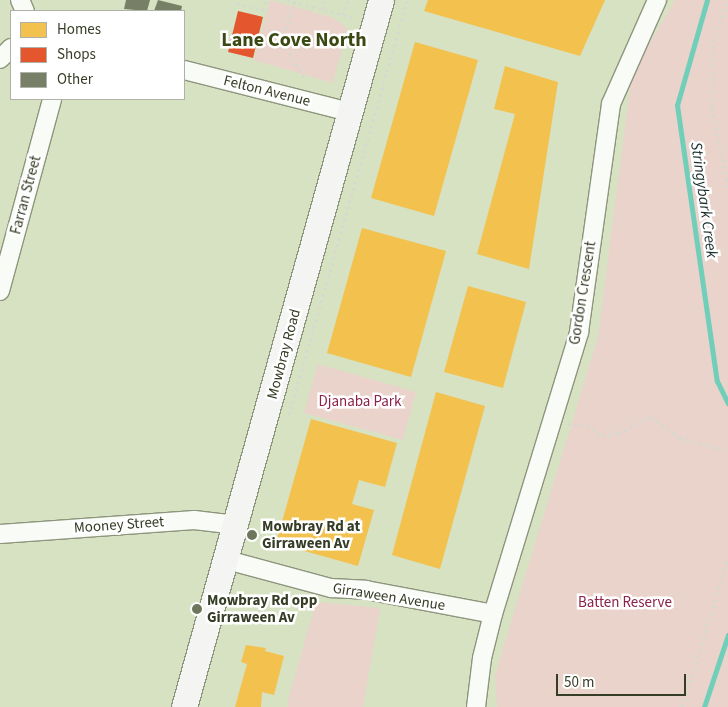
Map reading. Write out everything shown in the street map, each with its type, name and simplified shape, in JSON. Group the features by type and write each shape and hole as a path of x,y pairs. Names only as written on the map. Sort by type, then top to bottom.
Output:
{"main road":[{"name":"Mowbray Road","path":"184,707 237,525 381,0"}],"street":[{"name":"Gordon Crescent","path":"476,707 482,658 493,614 579,332 610,104 657,0"},
{"path":"0,59 10,49"},
{"name":"Felton Avenue","path":"185,70 350,112"},
{"name":"Farran Street","path":"0,291 52,100"},
{"name":"Mooney Street","path":"0,534 194,520 237,525"},
{"name":"Girraween Avenue","path":"227,560 331,588 366,590 493,614"}],"path":[{"path":"237,3 263,10 266,0"},
{"path":"288,0 354,18"},
{"path":"322,9 325,0"},
{"path":"342,15 348,0"},
{"path":"288,420 407,0"},
{"path":"294,2 283,41 304,77"},
{"path":"728,3 713,39 712,108 728,187"},
{"path":"552,423 587,425 602,436 618,433 651,417 680,438 728,451"},
{"path":"682,707 728,559"}],"green space":[{"path":"270,0 332,17 347,28 333,83 254,60"},
{"name":"Batten Reserve","path":"675,0 728,0 728,707 497,707 495,675 598,337 632,73"},
{"name":"Djanaba Park","path":"318,364 416,392 403,440 304,413"},
{"path":"316,602 380,608 363,707 288,707 287,704"}],"building: Homes":[{"path":"428,0 605,0 580,56 424,11"},
{"path":"415,42 478,60 434,216 371,198"},
{"path":"505,66 558,82 529,269 477,254 515,114 494,109"},
{"path":"362,228 446,251 411,377 327,353"},
{"path":"468,286 526,302 503,388 444,372"},
{"path":"436,392 485,406 440,569 392,555"},
{"path":"311,419 397,443 385,487 359,480 352,504 374,510 358,566 276,543"},
{"path":"246,645 266,648 265,651 284,656 274,695 262,692 261,707 235,707 247,664 241,662"}],"building: Shops":[{"path":"238,11 263,17 253,58 228,52"}],"building: Other":[{"path":"126,0 150,0 147,10 124,9"},
{"path":"158,0 182,6 181,10 154,10"}],"waterway":[{"name":"Stringybark Creek","path":"707,0 677,105 717,381 728,404"},
{"name":"Stringybark Creek","path":"704,707 728,635"}],"place":[{"name":"Mowbray Rd at Girraween Av","path":"252,535"},
{"name":"Mowbray Rd opp Girraween Av","path":"197,609"}],"district":[{"name":"Lane Cove North","path":"294,40"}]}
